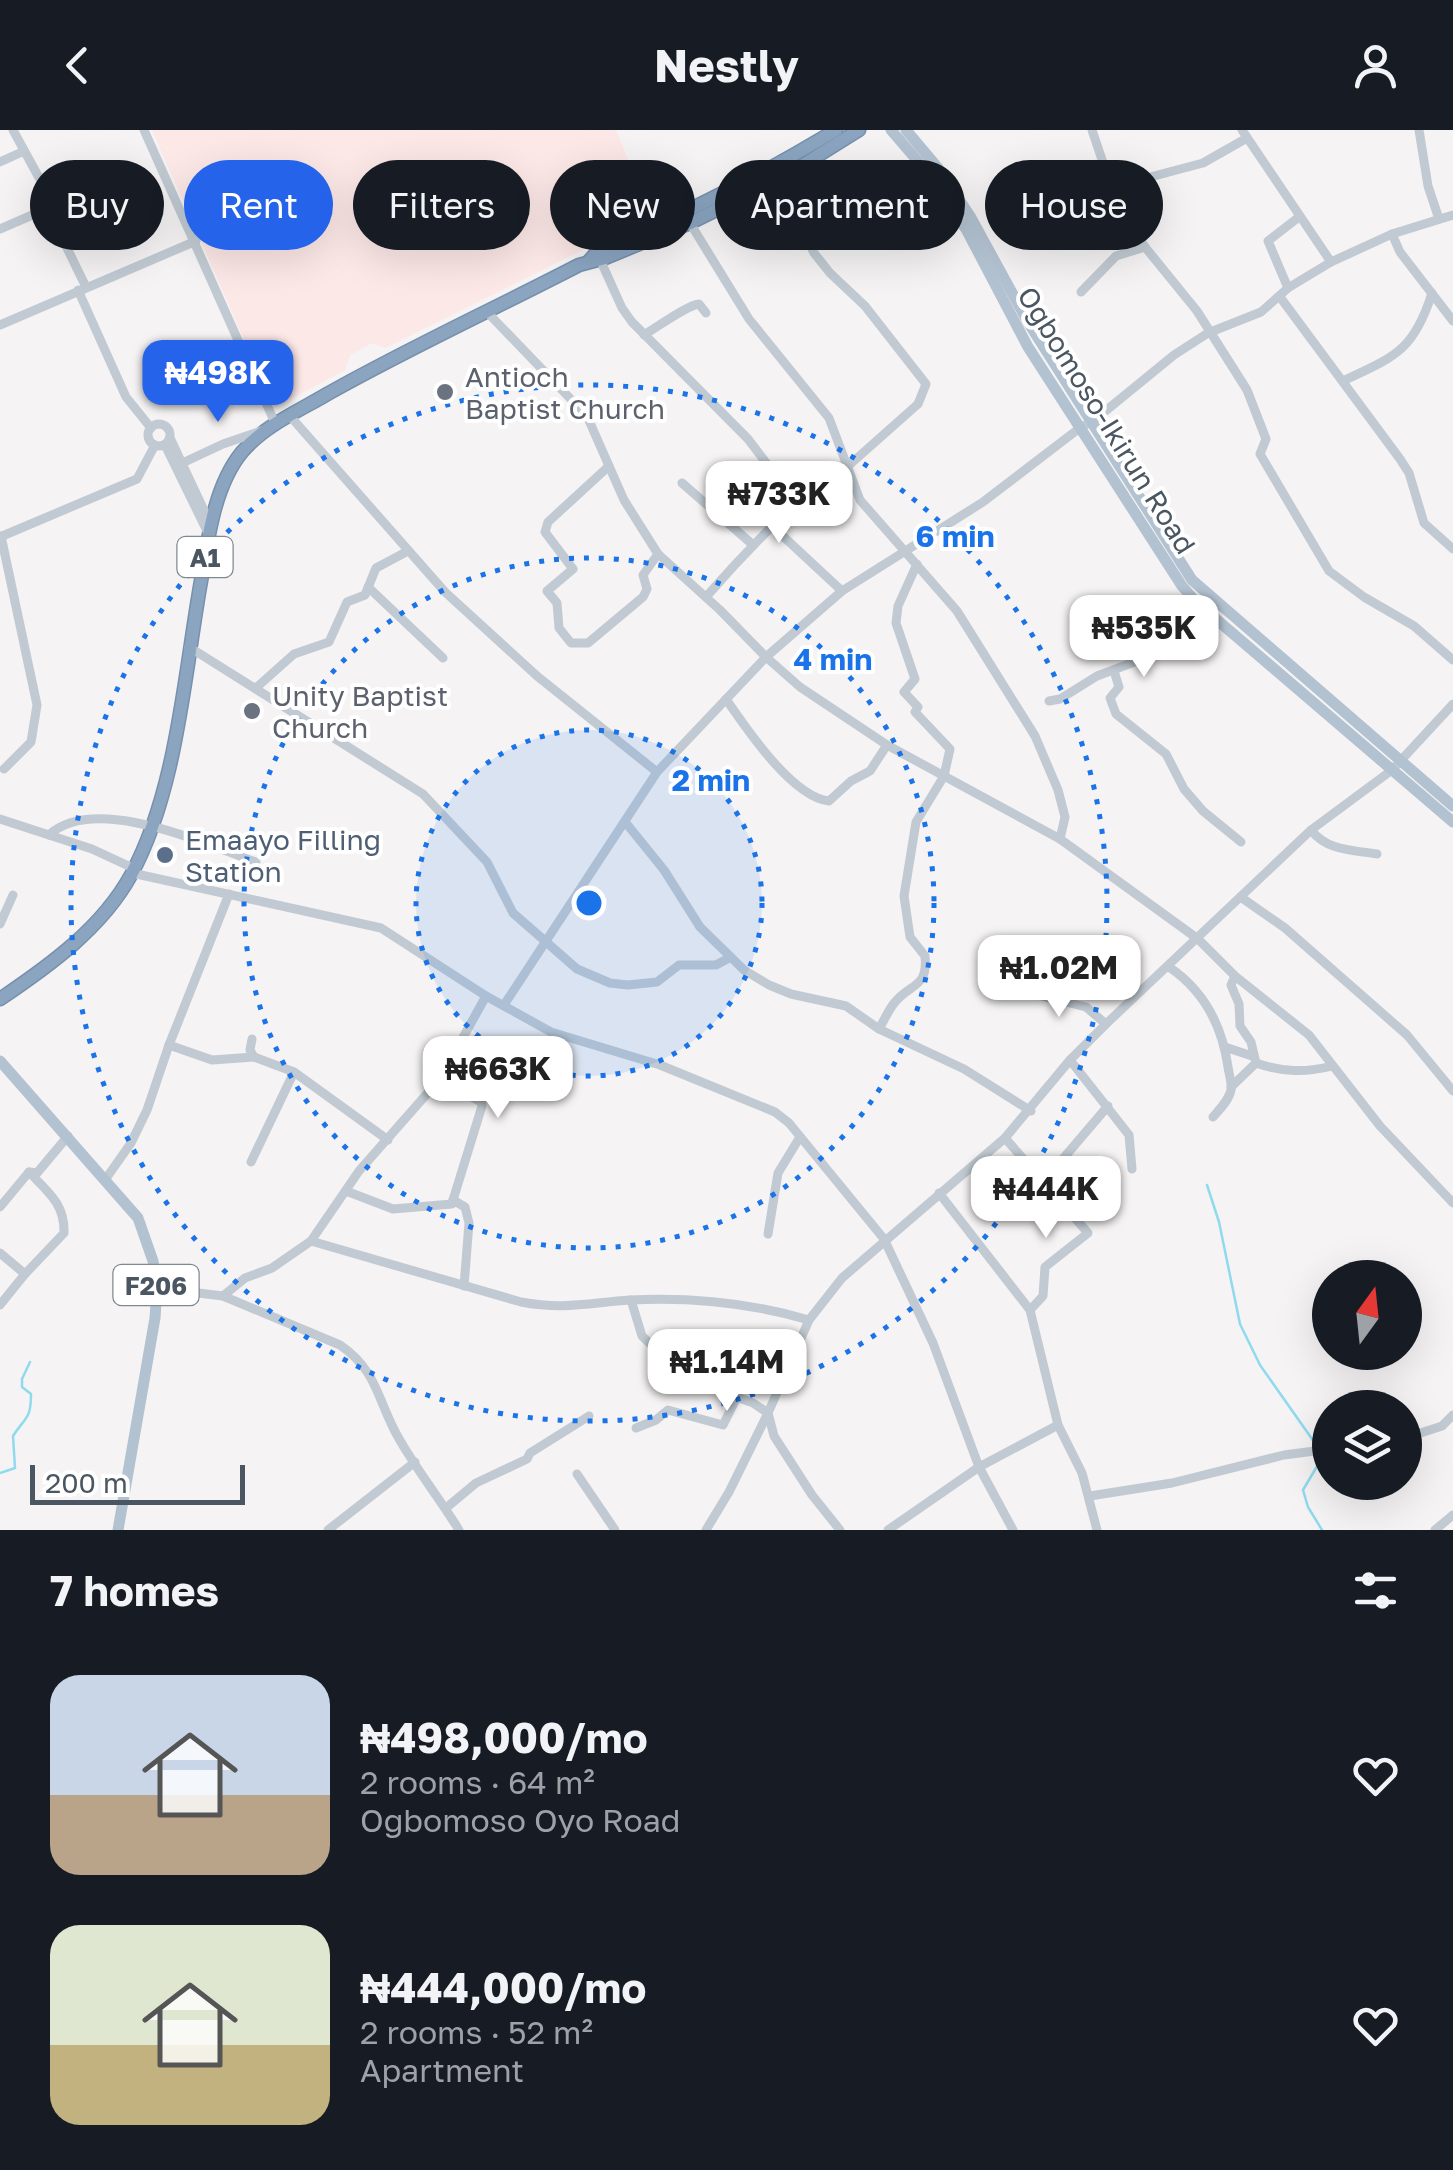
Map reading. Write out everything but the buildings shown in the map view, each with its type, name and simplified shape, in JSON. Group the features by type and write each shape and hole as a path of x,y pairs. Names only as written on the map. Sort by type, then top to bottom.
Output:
{"highway":[{"name":"A1","path":"6,995 35,976 88,930 133,871 151,828 171,754 210,530 227,478 239,456 272,426 372,370 782,164 835,130"},
{"name":"A1","path":"812,160 859,130"},
{"name":"A1","path":"595,258 617,250"},
{"path":"0,1011 6,995"}],"main road":[{"name":"Ogbomoso-Ikirun Road","path":"892,130 966,229 1028,347 1086,424 1192,580 1397,765 1453,822"},
{"name":"Ogbomoso-Ikirun Road","path":"906,130 970,216 1172,573 1196,602 1220,622 1453,806"},
{"name":"F206","path":"0,1054 11,1077"},
{"name":"F206","path":"0,1061 138,1218 148,1240 157,1288 144,1392 118,1530"}],"street":[{"path":"12,130 30,166"},
{"path":"144,130 184,215"},
{"path":"1092,130 1101,160"},
{"path":"1419,130 1438,219"},
{"path":"1163,174 1203,164 1244,134 1331,262"},
{"path":"0,162 22,152"},
{"path":"0,229 30,216"},
{"path":"504,1005 657,772 766,657 842,591 983,502 1208,333 1261,312 1288,288 1331,262 1392,234 1453,216"},
{"path":"1288,288 1268,244 1271,237 1299,217"},
{"path":"695,231 750,320 829,418 860,500 957,611 1035,736 1062,804 1065,817 1060,839"},
{"path":"1392,234 1400,252 1453,321"},
{"path":"0,325 184,246"},
{"path":"68,250 126,397 152,428"},
{"path":"180,464 272,426 200,250"},
{"path":"706,597 752,544 796,502 836,467 847,467 918,404 926,384 866,306 824,267 812,250"},
{"path":"1081,292 1116,256 1135,250"},
{"path":"1147,250 1197,311 1255,406 1266,439 1260,454 1329,572 1414,626 1453,660"},
{"path":"595,258 622,308 644,335 728,416 796,502"},
{"path":"1344,381 1400,353 1424,317 1432,293"},
{"path":"1280,297 1409,473 1424,523 1453,549"},
{"path":"644,335 674,320 690,305 699,304 706,314"},
{"path":"487,312 587,416 624,500 658,554 766,657 800,687 887,745 1060,839 1198,939 1235,976 1308,1035 1380,1126 1453,1203"},
{"path":"290,416 444,592 657,772"},
{"path":"4,769 31,742 37,705 0,536 136,479 163,443 166,427 157,425 149,438 163,443 180,464 210,530"},
{"path":"609,466 548,522 545,532 573,569 547,591 557,603 559,628 571,643 588,644 646,594 642,574 658,554"},
{"path":"682,482 752,544"},
{"path":"772,526 842,591"},
{"path":"257,687 294,654 329,642 346,602 365,595 376,568 408,550"},
{"path":"879,1030 896,1001 921,982 925,956 910,937 904,896 916,822 944,776 950,749 915,712 918,707 904,692 915,679 896,623 898,606 918,564"},
{"path":"368,586 443,658"},
{"path":"1050,702 1098,676 1182,644 1192,644 1220,622"},
{"path":"189,647 423,794 487,862 513,914 577,969 618,985 646,984 668,976 679,965 716,966 729,958"},
{"path":"1114,671 1119,687 1110,698 1112,710 1166,754 1184,789 1203,811 1241,842"},
{"path":"726,699 760,748 809,794 821,800 829,801 851,780 870,771 887,745"},
{"path":"706,1530 768,1413 808,1320 842,1278 1004,1138 1106,1024 1311,830 1397,765 1453,704"},
{"path":"49,835 59,826 109,818 256,862"},
{"path":"0,819 92,849 133,871 381,928 486,996 570,1040 660,1064 775,1112 800,1136 884,1239 933,1343 979,1467 1012,1530"},
{"path":"626,823 657,861 700,926 729,958 768,986 846,1006 879,1030 964,1069 1031,1110"},
{"path":"1311,830 1332,847 1377,854"},
{"path":"104,1180 131,1143 147,1110 229,894"},
{"path":"0,924 14,895"},
{"path":"1242,898 1285,928 1407,1035 1453,1091"},
{"path":"1169,967 1201,995 1225,1047 1231,1087 1214,1117"},
{"path":"1231,1087 1254,1060 1252,1042 1240,1026 1239,1004 1231,986 1235,976"},
{"path":"1024,992 1086,1007 1106,1024"},
{"path":"223,1296 245,1278 272,1268 312,1241 346,1190 440,1079 486,996"},
{"path":"252,1038 250,1050 254,1057"},
{"path":"169,1046 212,1060 254,1057 294,1072 388,1140"},
{"path":"1225,1047 1277,1070 1311,1072 1332,1066"},
{"path":"1070,1060 1129,1135 1132,1169"},
{"path":"251,1162 294,1072"},
{"path":"346,1190 393,1209 452,1204 482,1106 440,1079"},
{"path":"1044,1181 1108,1106"},
{"path":"28,1172 38,1173 68,1136"},
{"path":"768,1234 778,1173 800,1136"},
{"path":"1004,1138 1088,1233 1046,1267 1042,1300 1030,1310"},
{"path":"0,1207 28,1172"},
{"path":"0,1304 64,1233 59,1202 28,1172"},
{"path":"939,1194 1030,1310 1058,1426 1090,1496 1098,1530"},
{"path":"453,1200 465,1207 469,1223 464,1286"},
{"path":"312,1241 550,1308 631,1300 730,1303 808,1320"},
{"path":"0,1253 26,1274"},
{"path":"157,1288 223,1296 340,1345 355,1355 368,1368 398,1438 459,1530"},
{"path":"631,1300 642,1336 667,1360 700,1384 768,1413"},
{"path":"636,1428 668,1410 723,1424 736,1397"},
{"path":"768,1413 771,1430 785,1453 840,1530"},
{"path":"446,1508 476,1483 527,1459 530,1453 589,1416"},
{"path":"1422,1432 1442,1426 1453,1416"},
{"path":"888,1530 979,1467 1058,1426"},
{"path":"1090,1496 1172,1483 1312,1451"},
{"path":"328,1530 415,1462"},
{"path":"577,1474 615,1530"},
{"path":"1435,1530 1453,1516"},
{"path":"341,1520 348,1530"}],"shaded area":[{"path":"152,130 616,130 628,160 550,160 550,250 582,250 385,348 372,343 350,355 345,370 274,408 205,250 333,250 333,160 184,160 184,203"}],"waterway":[{"path":"1207,1185 1219,1222 1240,1324 1260,1365 1312,1439"},
{"path":"0,1473 15,1468 13,1436 30,1409 31,1394 22,1387 30,1362"},
{"path":"1312,1475 1303,1490 1322,1530"}],"place":[{"name":"Antioch Baptist Church","path":"445,392"},
{"name":"Unity Baptist Church","path":"252,711"},
{"name":"Emaayo Filling Station","path":"165,855"}]}
